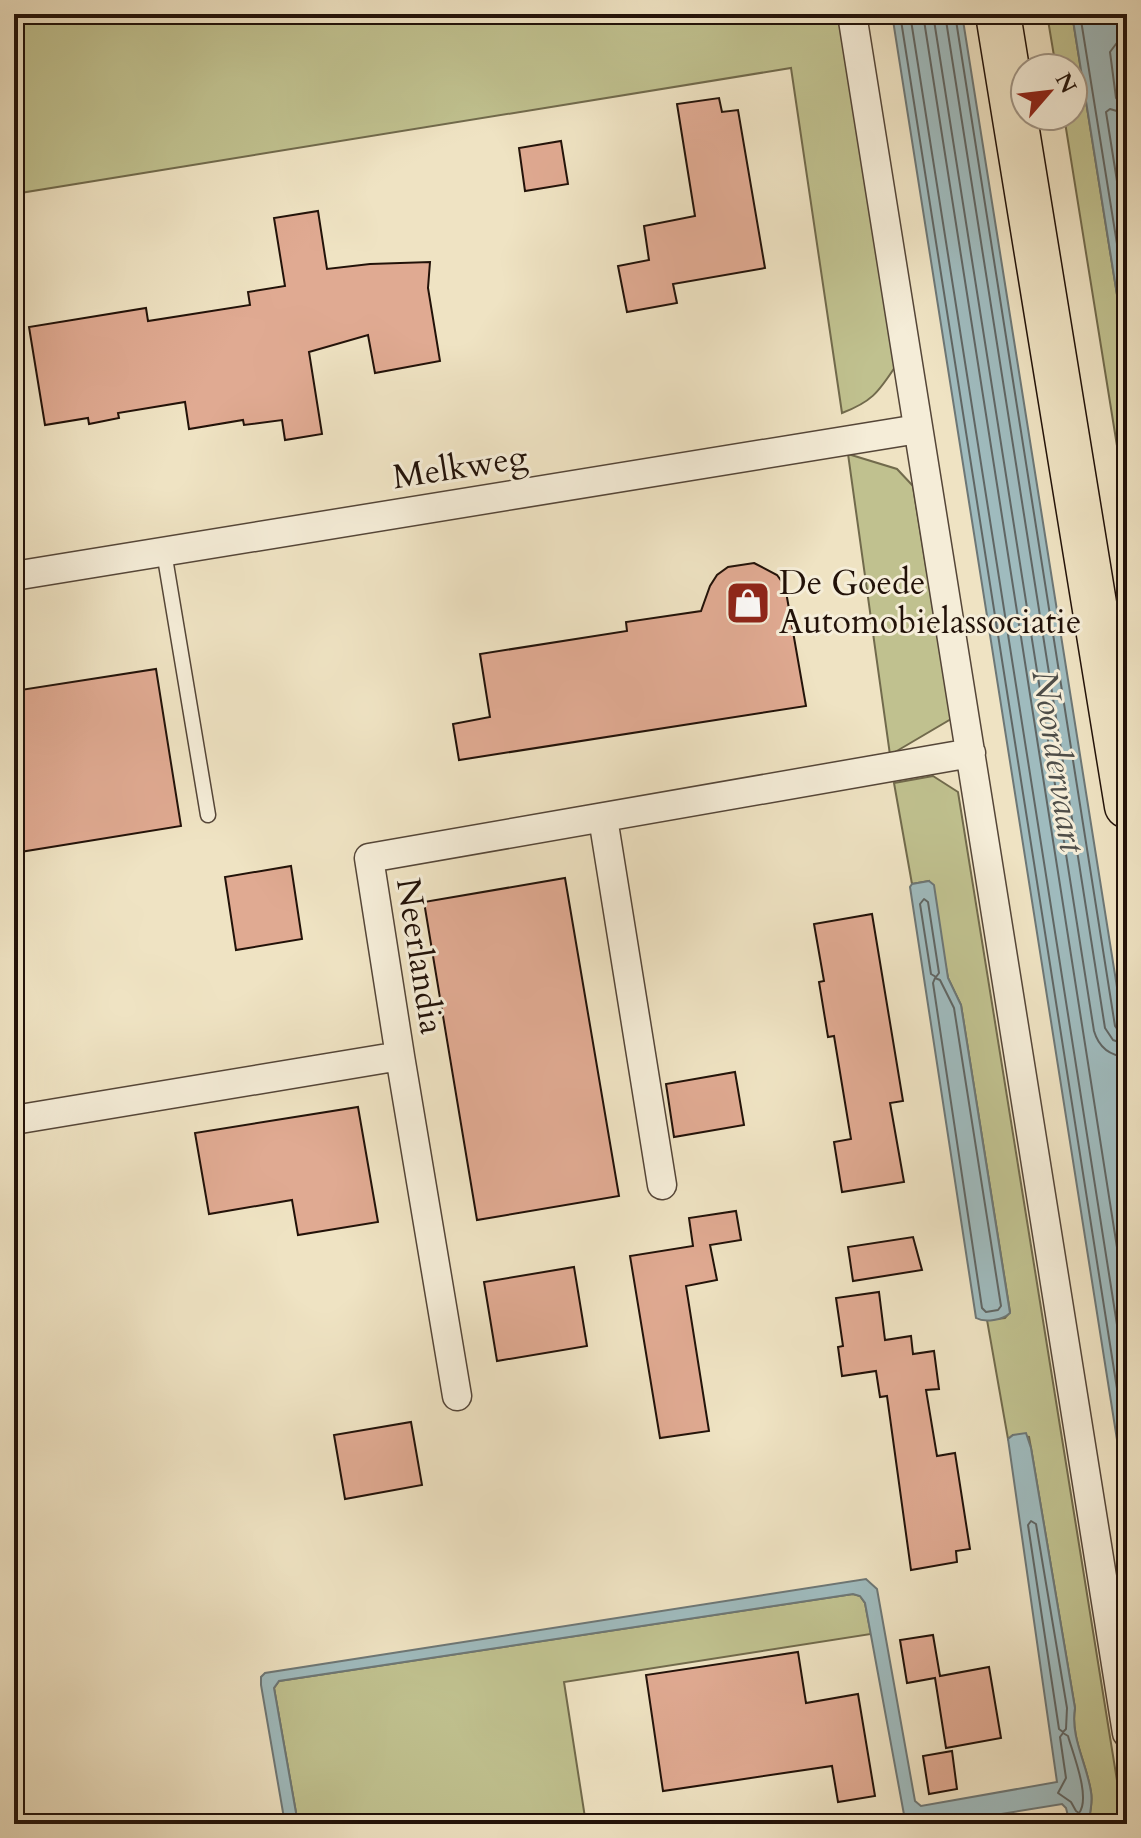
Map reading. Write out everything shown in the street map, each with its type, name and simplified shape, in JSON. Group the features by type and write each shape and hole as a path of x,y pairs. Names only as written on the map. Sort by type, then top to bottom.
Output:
{"main road":[{"path":"998,14 1120,714 1127,806"}],"street":[{"path":"852,14 1127,1733"},
{"name":"Melkweg","path":"14,576 918,429"},
{"name":"Neerlandia","path":"14,1120 400,1056 369,858 971,753"},
{"path":"603,818 662,1185"},
{"path":"400,1056 457,1396"}],"lane":[{"path":"164,552 208,815"}],"green space":[{"path":"14,14 838,14 895,367 873,396 842,413 791,68 14,194"},
{"path":"1047,14 1072,14 1078,52 1053,52"},
{"path":"1089,120 1127,357 1127,508 1067,132 1089,132"},
{"path":"848,454 897,469 913,486 951,719 890,755"},
{"path":"933,776 958,792 1124,1824 1088,1824 1091,1792 1075,1729 1075,1708 1029,1437 1013,1435 1008,1439 987,1320 1005,1318 1010,1312 961,1005 948,978 929,881 912,884 894,783"},
{"path":"853,1594 860,1596 865,1603 871,1634 564,1682 586,1824 298,1824 274,1688 279,1681"}],"water":[{"name":"Noordervaart","path":"892,14 962,14 1127,1050 1127,1503"},
{"path":"1072,14 1108,14 1127,20 1127,43 1118,52 1127,125 1127,357 1089,120 1089,52 1078,52"},
{"path":"929,881 934,885 948,978 961,1005 1010,1313 994,1320 976,1318 910,887"},
{"path":"1026,1433 1075,1708 1075,1729 1091,1792 1088,1824 1070,1824 1062,1804 940,1824 908,1824 865,1603 860,1596 853,1594 279,1681 274,1688 298,1824 285,1824 261,1685 261,1677 265,1673 866,1579 877,1589 915,1801 921,1806 1057,1782 1008,1439"}],"building":[{"path":"719,98 722,112 738,110 765,268 673,284 677,303 627,312 618,266 649,260 644,226 695,216 677,104"},
{"path":"561,141 568,184 525,191 519,148"},
{"path":"318,211 327,269 430,262 428,288 440,361 375,373 368,335 309,352 322,434 285,440 282,420 244,425 243,420 189,429 185,402 118,413 119,418 89,424 88,418 45,425 29,327 146,308 148,321 250,305 248,292 285,286 274,218"},
{"path":"754,563 777,575 785,586 806,706 459,760 453,724 490,717 480,654 627,631 626,622 701,611 717,575 728,567"},
{"path":"156,669 181,826 14,853 14,691"},
{"path":"291,866 302,939 236,950 225,877"},
{"path":"565,878 619,1196 477,1220 424,902"},
{"path":"872,914 903,1101 890,1103 904,1182 842,1192 834,1142 851,1139 834,1036 828,1037 819,982 824,981 814,924"},
{"path":"735,1072 744,1125 674,1137 666,1084"},
{"path":"358,1107 378,1222 298,1235 292,1200 209,1214 195,1133"},
{"path":"736,1211 741,1240 710,1245 717,1280 686,1286 709,1431 660,1438 630,1256 693,1246 689,1218"},
{"path":"913,1237 922,1270 853,1281 848,1247"},
{"path":"574,1267 587,1346 497,1361 484,1282"},
{"path":"879,1292 885,1340 911,1336 913,1354 934,1351 939,1389 926,1390 937,1456 955,1453 970,1549 956,1551 957,1562 911,1570 887,1396 880,1397 876,1371 842,1376 838,1347 843,1346 836,1298"},
{"path":"411,1422 422,1485 345,1499 334,1435"},
{"path":"933,1635 940,1676 989,1667 1001,1738 946,1748 935,1678 907,1683 900,1640"},
{"path":"798,1652 806,1703 858,1694 875,1796 838,1802 832,1766 663,1791 646,1675"},
{"path":"952,1751 957,1789 929,1794 923,1756"}],"place":[{"name":"De Goede Automobielassociatie","path":"748,603"}]}
